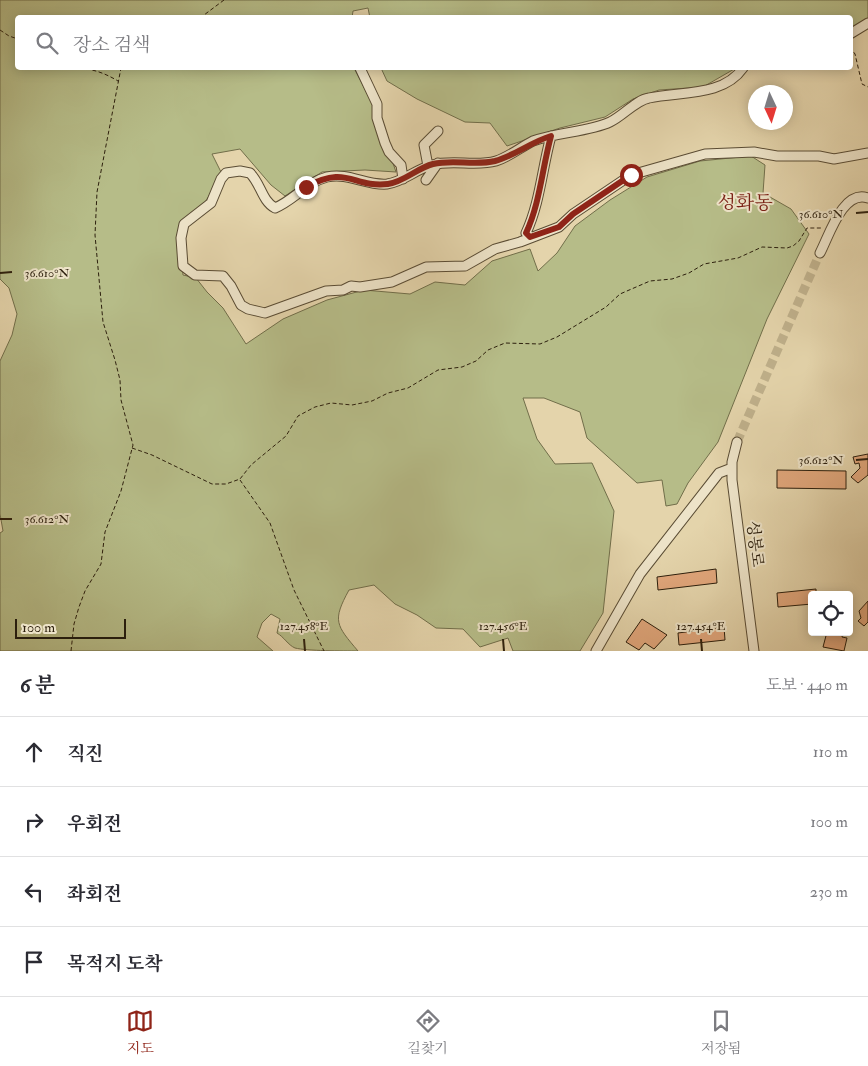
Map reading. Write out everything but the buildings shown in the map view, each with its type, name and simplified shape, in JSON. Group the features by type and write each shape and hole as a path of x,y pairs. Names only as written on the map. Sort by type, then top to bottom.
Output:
{"street":[{"path":"853,32 868,23"},
{"path":"361,70 377,104 377,118 385,143 389,152 400,165 403,179"},
{"path":"742,70 726,84 670,96 647,98 608,123 534,141 497,160 473,164 438,164 428,166 399,181 380,184 347,177 328,177 295,194 275,208 266,201 262,189 250,173 240,171 226,173 221,179 211,203 184,224 181,238 183,266 195,275 223,276 231,286 241,305 253,311 265,313 326,291 343,290 351,286 368,286 404,279 426,267 465,266 495,249 559,227 573,214 631,175 705,154 754,152 777,156 819,156 834,159 868,152"},
{"path":"428,166 424,145 438,131"},
{"path":"530,237 526,233 536,212 543,164 551,136"},
{"path":"426,180 438,164"},
{"path":"820,253 842,210 852,198 863,196 868,198"},
{"name":"성봉로","path":"737,442 732,468 754,651"},
{"path":"596,651 653,556 719,473 732,468"}],"path":[{"path":"204,15 224,0"},
{"path":"0,30 15,38"},
{"path":"853,51 862,84 868,87"},
{"path":"93,70 104,73 118,81"},
{"path":"71,651 74,624 79,607 85,590 100,564 105,532 121,491 133,445 121,400 120,380 103,322 95,242 97,192 121,70"},
{"path":"132,448 152,455 212,484 226,484 240,480 251,464 286,436 298,416 315,407 331,403 352,405 372,401 388,393 408,388 438,370 462,367 476,361 488,350 505,343 540,344 557,337 606,307 620,294 650,281 672,279 689,273 704,264 738,258 762,247 787,248 799,242 807,228 834,226"},
{"path":"240,480 270,523 294,590 324,651"}],"green space":[{"path":"0,0 868,0 868,19 853,27 853,15 369,15 368,8 353,11 352,15 15,15 15,70 355,70 373,105 396,172 365,170 322,172 285,196 271,185 240,149 212,154 222,174 204,204 179,229 183,275 196,278 223,308 246,344 283,319 327,300 364,290 410,294 435,282 465,285 492,261 530,249 538,271 557,253 575,226 610,200 647,177 700,161 751,156 765,165 763,193 791,209 809,234 767,319 718,442 688,483 677,504 666,506 662,480 637,483 587,438 580,412 544,398 523,398 537,439 555,464 592,463 614,511 603,613 580,651 513,651 508,638 480,647 463,629 436,628 417,615 395,604 374,585 349,590 340,609 339,622 341,628 358,651 295,648 277,633 280,619 271,614 262,623 257,637 273,651 0,651 0,533 3,531 0,514 0,361 12,335 17,314 9,288 0,279"},
{"path":"382,70 733,70 703,87 659,90 633,99 605,117 560,128 507,146 490,123 465,122 417,99 387,81"}],"tunnel":[{"path":"737,442 820,253"}],"district":[{"name":"성화동","path":"745,203"}],"route":[{"path":"306,187 328,177 337,176 375,184 387,184 399,181 434,164 463,162 473,164 497,160 534,141 551,136 536,198 536,212 526,233 530,237 559,227 573,214 631,175"}]}
